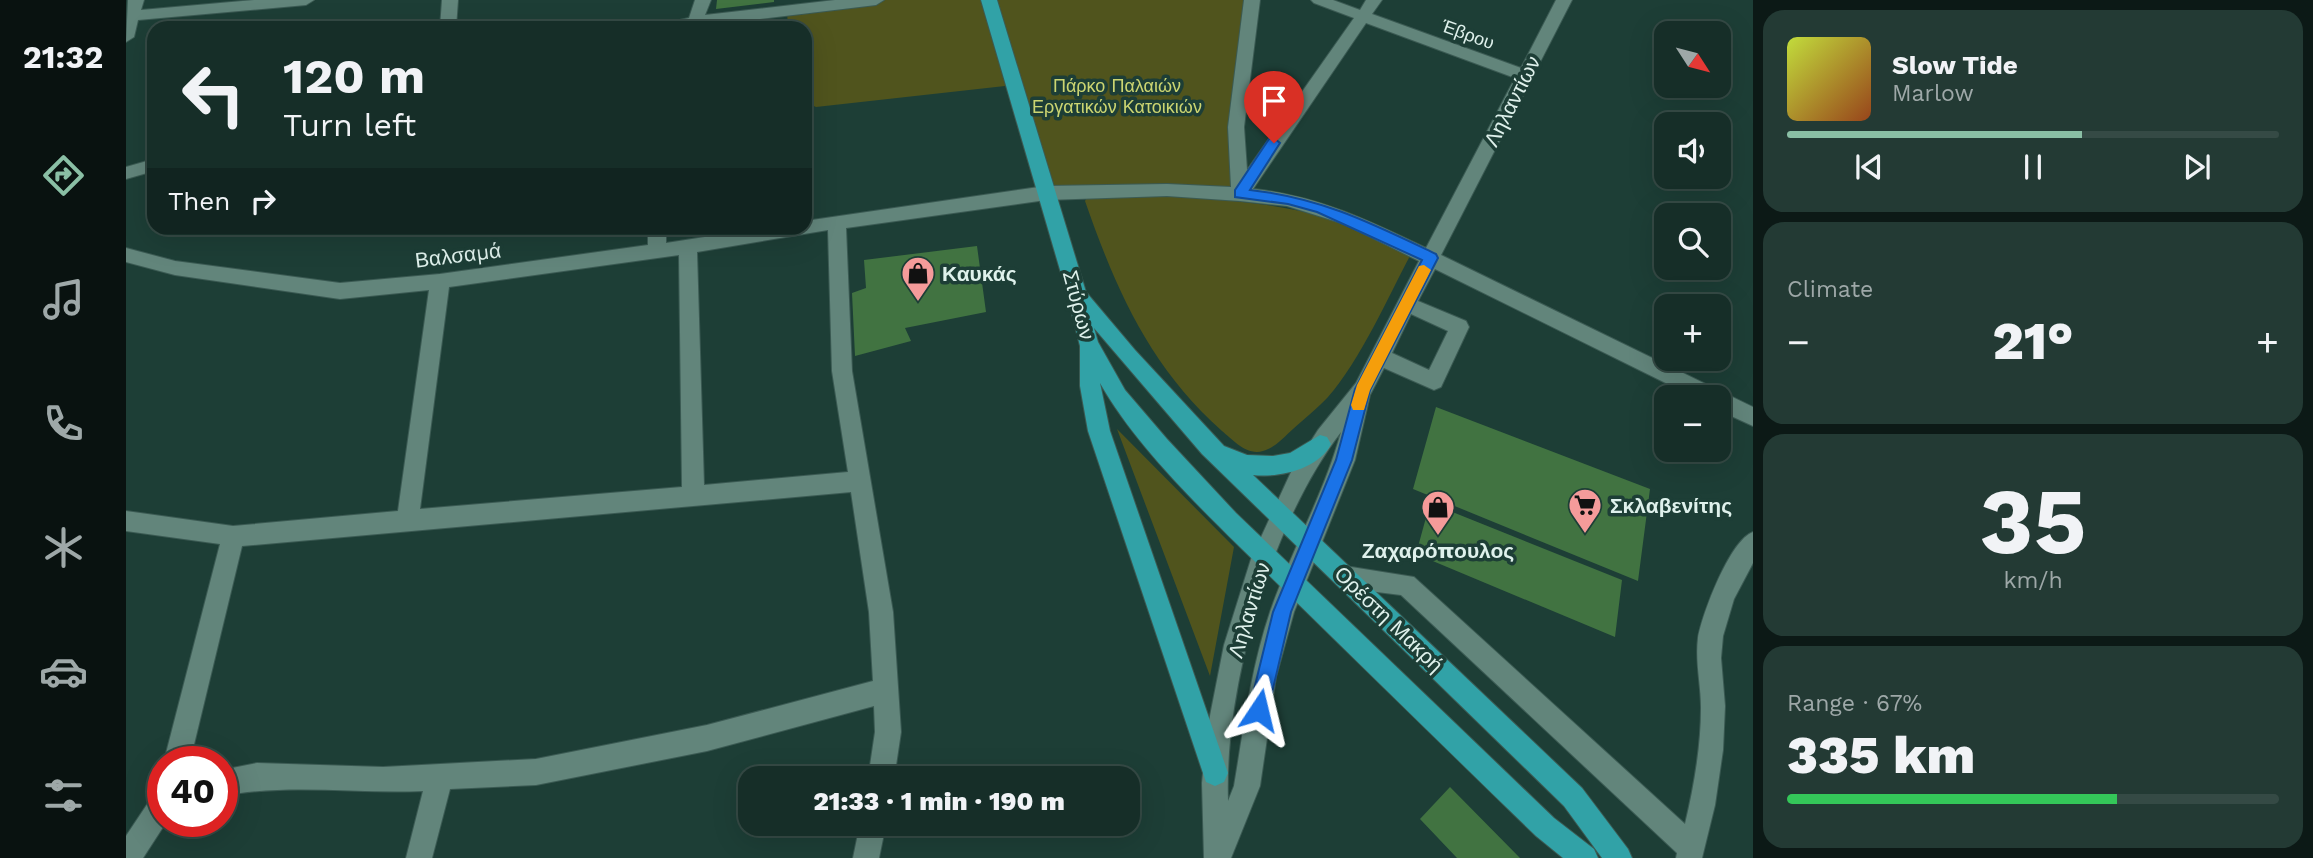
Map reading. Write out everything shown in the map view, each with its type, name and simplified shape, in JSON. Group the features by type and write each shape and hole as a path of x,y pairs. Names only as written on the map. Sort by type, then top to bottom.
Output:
{"main road":[{"name":"Στύρων","path":"989,0 1075,287 1088,343 1118,396 1159,446 1265,557"},
{"name":"Ορέστη Μακρή","path":"1075,287 1119,345 1210,447 1573,797 1619,858"},
{"path":"1088,343 1090,387 1099,430 1215,774"},
{"path":"1210,447 1243,464 1279,466 1295,462 1320,444"},
{"name":"Ορέστη Μακρή","path":"1265,557 1545,827 1586,858"}],"street":[{"path":"126,37 136,0"},
{"path":"131,16 306,0"},
{"path":"448,21 450,0"},
{"path":"695,21 703,0"},
{"path":"695,21 786,6 876,0"},
{"path":"1240,194 1236,127 1252,0"},
{"name":"Έβρου","path":"1319,0 1525,76"},
{"path":"1240,194 1374,0"},
{"name":"Ληλαντίων","path":"1217,858 1247,786 1264,677 1292,583 1344,460 1363,389 1564,0"},
{"path":"126,173 147,167"},
{"name":"Βαλσαμά","path":"812,226 1046,193 1167,190 1288,199 1350,219 1689,385"},
{"path":"836,222 842,370 881,612 888,732 883,766"},
{"path":"657,235 657,251"},
{"name":"Βαλσαμά","path":"126,255 175,268 340,290 440,281 759,235"},
{"path":"688,247 694,495"},
{"path":"408,520 440,281"},
{"path":"1379,356 1434,381 1459,327 1407,304"},
{"name":"Ληλαντίων","path":"1217,858 1215,774 1240,626 1280,517 1320,444 1363,389"},
{"path":"1731,406 1753,417"},
{"path":"126,521 233,536 860,481"},
{"path":"181,746 233,536"},
{"path":"1690,853 1707,774 1711,741 1713,712 1709,649 1719,610 1738,566 1753,542"},
{"path":"1345,577 1405,585 1690,853"},
{"path":"238,780 257,776 383,780 536,772 706,738 886,690"},
{"path":"419,858 440,777"},
{"path":"127,858 147,827"},
{"path":"866,858 871,836"}],"green space":[{"name":"Πάρκο Παλαιών Εργατικών Κατοικιών","path":"876,0 1252,0 1236,127 1240,194 1046,193 1014,85 816,107 812,105 812,21 788,21 787,11"},
{"path":"1089,194 1179,197 1269,205 1349,225 1411,254 1351,366 1328,397 1275,445 1263,451 1251,451 1236,443 1197,406 1155,354 1109,265 1085,201"},
{"path":"1117,429 1234,547 1210,676"}],"building":[{"path":"717,0 774,0 774,2 716,9"},
{"name":"Καυκάς","path":"977,246 986,312 905,328 911,341 855,356 852,293 866,288 864,260"},
{"name":"Σκλαβενίτης","path":"1436,407 1650,489 1638,581 1413,489"},
{"path":"1430,503 1622,580 1615,637 1416,554"},
{"path":"1450,787 1520,858 1457,858 1420,819"}],"slow traffic":[{"path":"1359,405 1363,389 1424,270"}],"place":[{"name":"Καυκάς","path":"918,303"},
{"name":"Σκλαβενίτης","path":"1585,535"},
{"name":"Ζαχαρόπουλος","path":"1438,537"}],"route":[{"path":"1259,710 1264,677 1282,612 1344,460 1363,389 1431,258 1350,219 1320,208 1288,199 1240,194 1274,143"}]}
